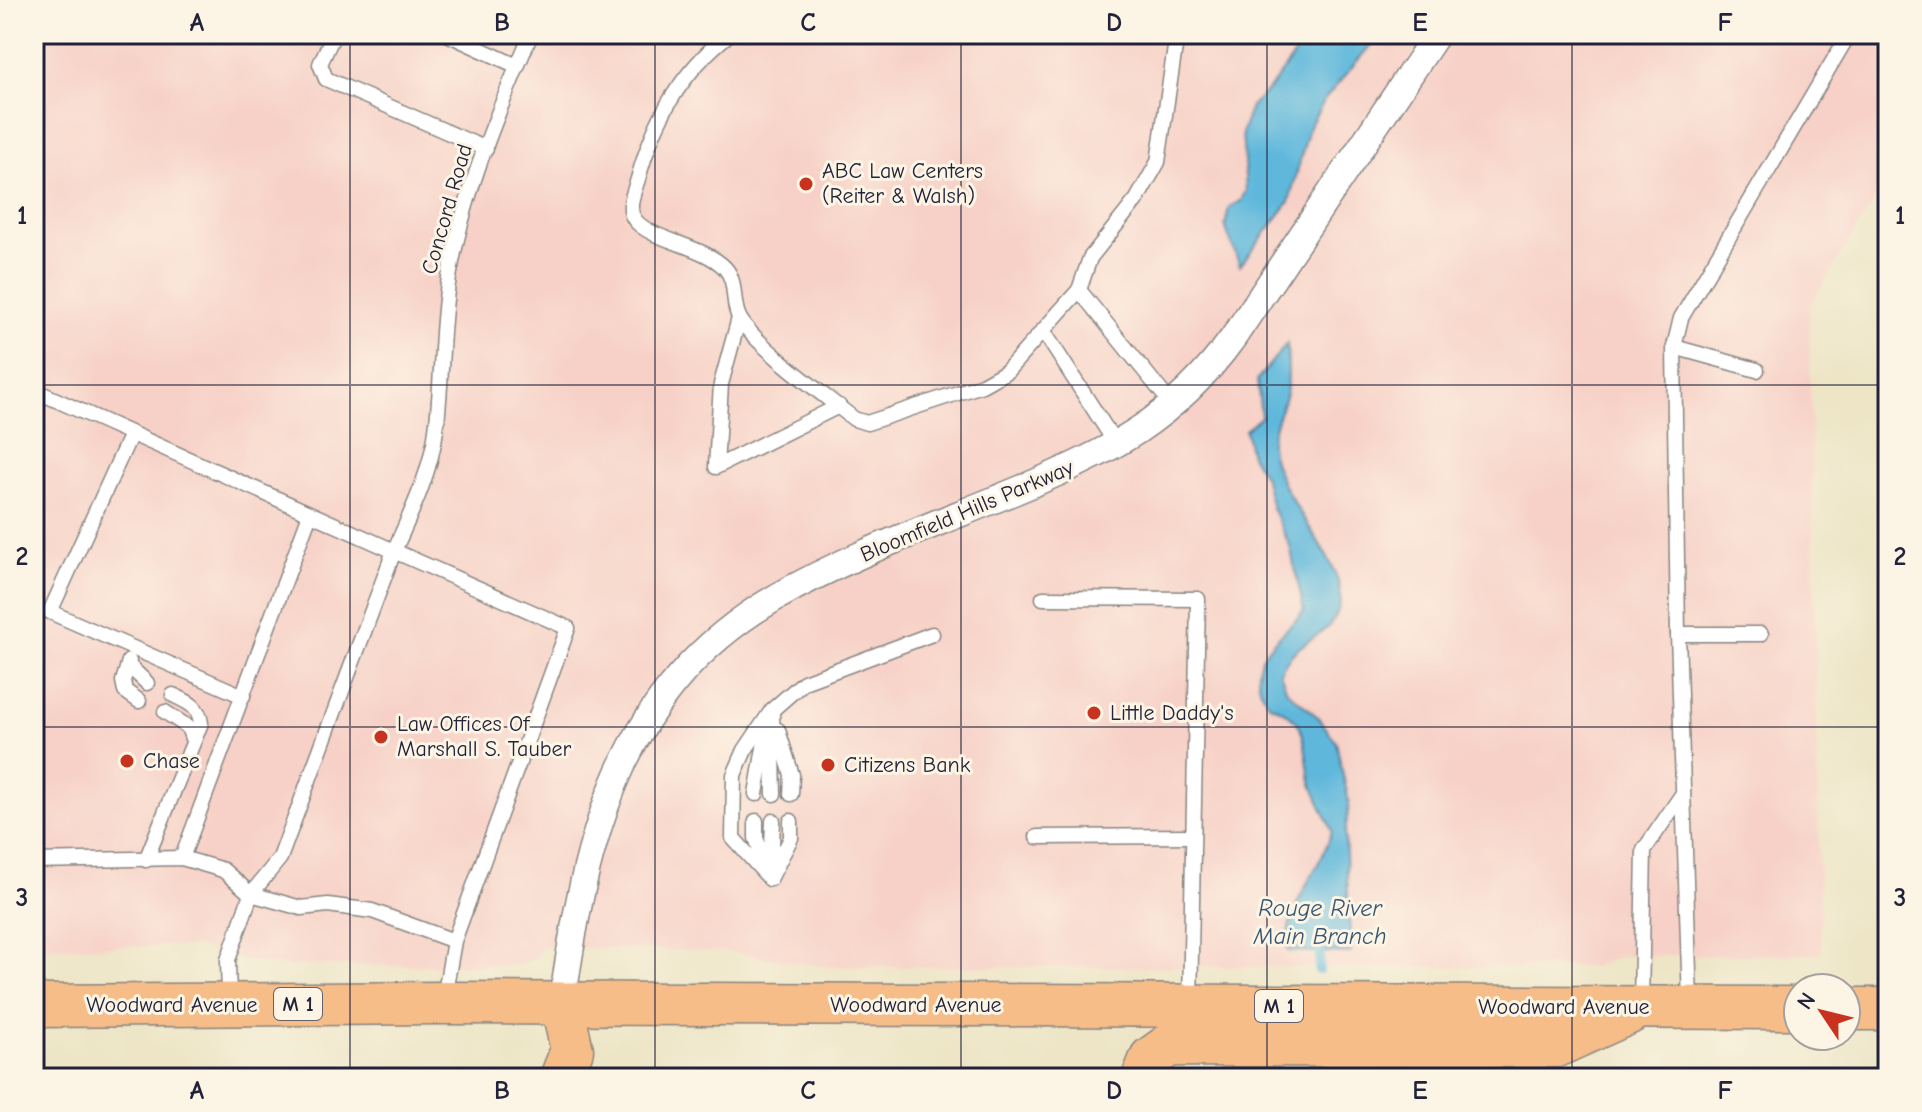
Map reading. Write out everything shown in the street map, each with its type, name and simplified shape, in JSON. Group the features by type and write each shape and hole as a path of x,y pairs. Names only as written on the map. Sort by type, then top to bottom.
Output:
{"main road":[{"name":"Woodward Avenue","path":"34,1006 443,1003 1782,1008"},
{"path":"561,1078 572,1050 562,1005"},
{"path":"1143,1078 1151,1058 1169,1045 1556,1046 1641,1007"},
{"path":"1862,1009 1888,1009"}],"street":[{"name":"Bloomfield Hills Parkway","path":"562,1005 585,866 604,804 639,730 657,703 698,655 747,615 810,580 1116,444 1173,406 1206,374 1233,338 1437,34"}],"lane":[{"path":"334,34 320,64 326,79 486,149"},
{"path":"447,34 517,66"},
{"name":"Concord Road","path":"229,1005 228,960 251,894 280,858 394,551 418,497 436,430 441,335 449,277 486,149 531,34"},
{"path":"729,34 701,56 671,95 649,139 630,208 635,220 646,228 712,256 728,271 739,318 721,384 716,467 839,406"},
{"path":"739,318 761,342 854,419 867,423 982,385 1007,371 1079,290 1090,258 1137,199 1158,162 1177,34"},
{"path":"1691,1007 1681,796 1674,347 1681,318 1849,34"},
{"path":"1079,290 1173,406"},
{"path":"1044,332 1116,444"},
{"path":"1674,347 1757,370"},
{"path":"35,395 131,434 568,628 454,941 443,1003"},
{"path":"131,434 50,612 243,696"},
{"path":"182,858 310,514"},
{"path":"1043,598 1198,599 1190,1006"},
{"path":"770,879 733,838 734,775 745,750 772,710 804,682 932,634"},
{"path":"1678,634 1761,634"},
{"path":"133,649 123,681 125,691 139,701"},
{"path":"128,665 147,683"},
{"path":"146,860 201,723 199,713 191,703 173,695"},
{"path":"772,710 774,794"},
{"path":"756,794 772,710"},
{"path":"772,710 792,775 791,794"},
{"path":"165,712 188,727 193,741"},
{"path":"1641,1007 1644,850 1681,796"},
{"path":"756,821 756,838 770,879"},
{"path":"770,879 773,821"},
{"path":"770,879 791,838 791,821"},
{"path":"1037,837 1193,836"},
{"path":"34,861 182,858 223,870 251,894 301,908 328,905 372,911 454,941"}],"shaded area":[{"path":"34,34 1888,34 1888,179 1809,307 1821,954 1621,956 1592,967 829,967 731,952 543,946 535,958 520,965 278,966 221,956 198,946 34,947"}],"water":[{"path":"1300,34 1380,34 1325,99 1309,127 1289,202 1240,266 1225,226 1229,207 1241,201 1246,190 1242,132 1251,106 1270,88 1294,55"},
{"name":"Rouge River Main Branch","path":"1287,343 1287,386 1272,433 1275,465 1332,566 1339,584 1340,601 1331,624 1295,651 1280,673 1287,691 1319,718 1336,742 1349,803 1345,834 1351,953 1288,951 1291,919 1332,831 1312,784 1300,727 1284,711 1270,705 1258,676 1266,652 1304,611 1290,546 1272,508 1265,479 1251,455 1245,430 1261,417 1257,380"}],"waterway":[{"path":"1319,970 1320,952"}],"place":[{"name":"ABC Law Centers (Reiter & Walsh)","path":"806,184"},
{"name":"Little Daddy's","path":"1094,713"},
{"name":"Law Offices Of Marshall S. Tauber","path":"381,737"},
{"name":"Chase","path":"127,761"},
{"name":"Citizens Bank","path":"828,765"}]}
